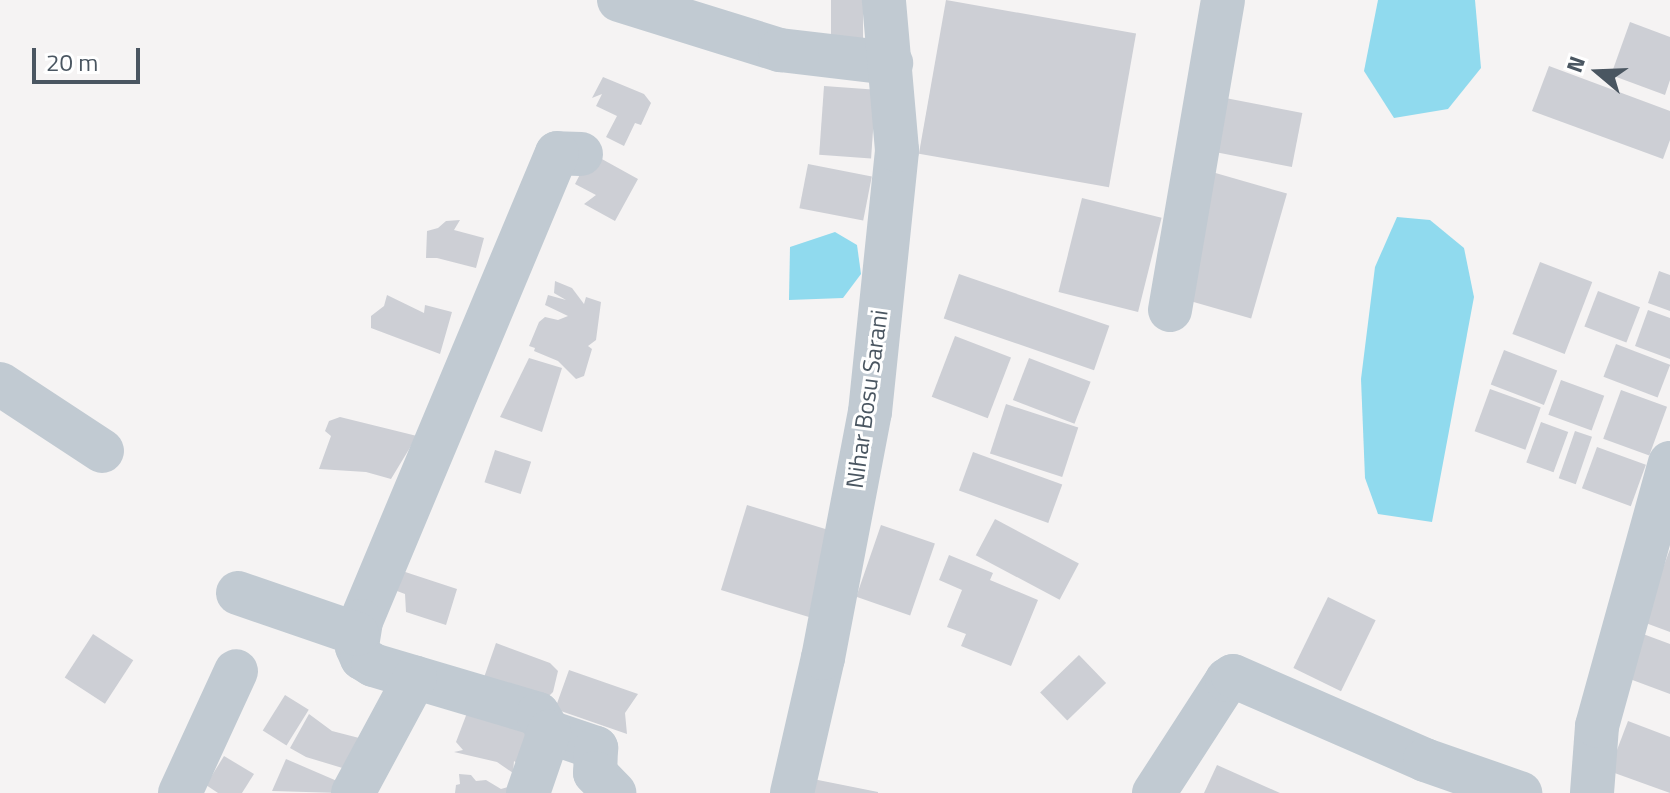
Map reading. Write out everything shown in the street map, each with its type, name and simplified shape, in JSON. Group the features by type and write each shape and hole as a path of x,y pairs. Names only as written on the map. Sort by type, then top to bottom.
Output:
{"street":[{"path":"619,0 780,50 891,63"},
{"name":"Nihar Bosu Sarani","path":"792,793 823,658 870,412 897,150 884,0"},
{"path":"1170,310 1223,0"},
{"path":"581,154 557,153 357,634 362,658 415,678 538,714 549,732 596,748 595,773 614,793"},
{"path":"0,384 102,451"},
{"path":"1592,793 1597,726 1670,463"},
{"path":"238,593 357,634"},
{"path":"180,793 236,671"},
{"path":"1154,793 1227,680 1233,676 1449,782 1520,793"},
{"path":"353,793 415,678"},
{"path":"528,793 549,732"}],"water":[{"path":"1378,0 1475,0 1481,68 1448,109 1394,118 1364,71"},
{"path":"1397,217 1430,220 1464,248 1474,297 1432,522 1378,514 1365,478 1361,379 1375,267"},
{"path":"835,232 857,245 861,274 843,298 789,300 790,247"}],"building":[{"path":"831,0 863,0 863,44 831,44"},
{"path":"946,0 1136,34 1109,187 919,154"},
{"path":"1630,22 1670,37 1670,80 1665,95 1611,75"},
{"path":"1549,66 1670,111 1670,140 1663,159 1532,111"},
{"path":"603,77 644,94 651,103 641,125 635,123 624,146 606,137 617,116 596,106 602,94 592,98"},
{"path":"824,86 876,90 871,158 819,155"},
{"path":"1215,96 1302,113 1292,167 1205,150"},
{"path":"591,153 638,179 615,221 584,204 596,195 575,184"},
{"path":"808,164 872,176 863,221 799,208"},
{"path":"1212,172 1287,193 1251,318 1176,297"},
{"path":"1082,198 1162,218 1138,312 1059,292"},
{"path":"460,220 454,230 484,238 476,268 426,258 427,231 438,228 446,221"},
{"path":"1540,262 1592,282 1565,354 1512,334"},
{"path":"1659,271 1670,275 1670,311 1648,303"},
{"path":"959,274 1109,326 1094,370 944,318"},
{"path":"555,281 572,288 584,304 586,297 601,302 596,340 588,346 592,349 584,376 576,379 558,361 529,346 539,322 545,317 558,320 568,316 545,305 548,295 566,300 554,293"},
{"path":"1598,291 1640,307 1626,343 1584,326"},
{"path":"387,295 424,313 425,305 452,312 440,354 371,328 371,316 384,306"},
{"path":"1648,310 1670,318 1670,359 1635,346"},
{"path":"955,336 1011,358 988,418 932,397"},
{"path":"1616,344 1670,365 1658,397 1603,377"},
{"path":"1504,350 1557,370 1544,405 1491,385"},
{"path":"529,358 562,368 542,432 500,417"},
{"path":"1029,358 1091,382 1074,424 1013,400"},
{"path":"1561,380 1604,396 1592,431 1548,415"},
{"path":"1490,389 1541,407 1525,450 1475,431"},
{"path":"1621,390 1667,407 1649,456 1603,439"},
{"path":"1006,404 1078,427 1062,477 990,453"},
{"path":"340,417 417,436 391,479 366,472 319,469 331,436 325,431 329,421"},
{"path":"1541,422 1568,432 1554,472 1526,462"},
{"path":"1575,431 1592,437 1576,484 1559,478"},
{"path":"1597,447 1646,465 1631,506 1582,488"},
{"path":"495,450 531,462 521,494 484,482"},
{"path":"973,452 1062,484 1048,523 959,491"},
{"path":"747,505 841,534 815,619 721,590"},
{"path":"995,519 1079,564 1060,600 976,555"},
{"path":"881,525 935,544 910,615 856,597"},
{"path":"1670,549 1670,632 1643,622"},
{"path":"949,555 993,573 990,580 1038,600 1011,666 961,646 966,634 947,627 962,590 939,580"},
{"path":"387,566 457,589 446,625 406,612 405,594 381,585"},
{"path":"1328,597 1376,620 1341,691 1293,668"},
{"path":"1635,631 1670,644 1670,694 1619,675"},
{"path":"93,634 133,660 105,704 65,678"},
{"path":"496,643 550,663 558,671 553,692 547,698 480,689"},
{"path":"1079,655 1106,683 1067,721 1040,693"},
{"path":"569,670 638,694 625,713 627,734 555,709"},
{"path":"285,695 309,710 286,745 263,731"},
{"path":"470,705 541,723 518,764 514,761 513,773 497,762 454,752 463,750 456,742"},
{"path":"309,714 332,731 363,739 359,773 306,757 290,748"},
{"path":"1628,721 1670,737 1670,793 1609,771"},
{"path":"224,756 254,774 242,793 218,793 206,785"},
{"path":"286,759 344,784 340,793 272,791"},
{"path":"1217,765 1280,793 1204,793"},
{"path":"459,774 471,775 476,781 486,780 501,789 508,787 516,793 455,793 456,785 460,784"},
{"path":"813,779 878,792 878,793 810,793"}]}
